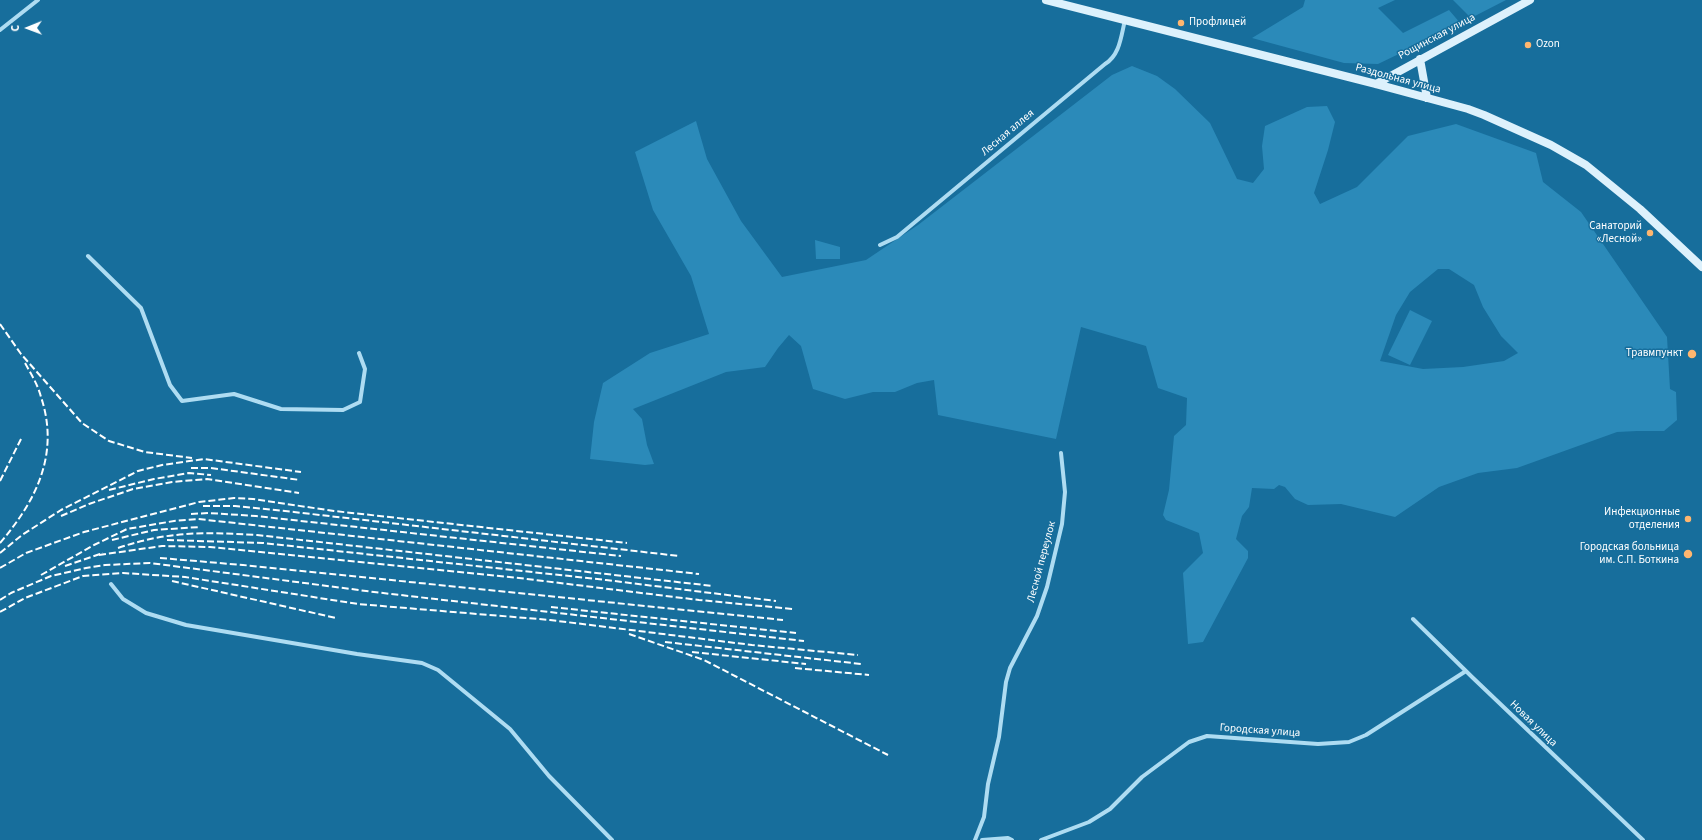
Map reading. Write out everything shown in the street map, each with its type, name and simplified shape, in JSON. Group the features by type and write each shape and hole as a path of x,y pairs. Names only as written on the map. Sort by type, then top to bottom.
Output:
{"main road":[{"name":"Раздольная улица","path":"1046,0 1376,84 1484,115 1551,145 1586,165 1640,209 1702,267"},
{"name":"Рощинская улица","path":"1376,84 1420,58 1530,0"},
{"path":"1420,58 1427,98"}],"street":[{"path":"0,30 38,0"},
{"name":"Лесная аллея","path":"880,245 897,237 1105,64 1112,60 1116,54 1126,20"},
{"path":"88,256 142,308 170,385 182,401 234,394 281,409 343,410 360,402 365,368 359,353"},
{"name":"Лесной переулок","path":"975,840 984,817 988,784 999,737 1003,698 1010,668 1037,616 1055,558 1062,524 1065,492 1062,453"},
{"path":"111,584 123,599 146,613 186,625 350,653 422,663 438,670 510,729 549,776 612,840"},
{"name":"Новая улица","path":"1413,619 1643,840"},
{"name":"Городская улица","path":"1041,840 1089,822 1110,809 1142,777 1189,742 1207,736 1318,744 1349,742 1366,735 1466,671"},
{"path":"982,840 1008,838 1012,840"}],"shaded area":[{"path":"1305,0 1395,0 1378,8 1403,33 1449,10 1461,24 1378,64 1344,63 1252,38 1303,7"},
{"path":"1453,0 1506,0 1471,18"},
{"path":"1132,66 1157,76 1175,89 1210,123 1237,179 1253,183 1264,169 1262,146 1265,126 1307,107 1327,106 1335,122 1328,150 1314,193 1320,204 1357,187 1408,136 1456,124 1536,153 1543,182 1581,212 1667,337 1670,389 1676,392 1677,420 1664,431 1617,432 1517,468 1478,473 1439,487 1395,517 1341,504 1308,505 1295,499 1285,487 1279,485 1274,489 1252,488 1249,507 1242,516 1236,539 1248,551 1248,558 1203,642 1188,644 1183,573 1203,553 1199,533 1166,520 1163,515 1169,490 1174,436 1186,425 1187,398 1158,388 1146,346 1081,327 1056,439 938,415 934,380 917,383 895,392 873,392 845,399 813,389 801,346 789,335 765,367 726,372 633,409 642,419 647,445 654,464 645,465 590,459 594,422 603,383 650,353 709,334 691,276 653,210 635,152 696,121 707,159 741,221 782,277 866,260 918,225 1112,75","holes":["1438,269 1449,269 1474,285 1483,307 1501,336 1518,353 1504,361 1463,367 1423,369 1380,361 1396,315 1410,292"]},
{"path":"815,240 840,247 840,259 816,259"},
{"path":"1410,310 1432,321 1410,365 1388,355"}],"railway":[{"path":"0,324 21,354 82,423 109,441 145,452 192,458"},
{"path":"0,543 13,527 34,493 41,476 46,457 48,438 46,418 38,388 25,363"},
{"path":"0,481 22,437"},
{"path":"0,553 22,535 61,510 138,471 162,465 204,459 301,472"},
{"path":"191,468 211,468 300,480"},
{"path":"109,490 154,479 189,473 211,475"},
{"path":"61,516 89,504 133,489 172,482 207,479 299,493"},
{"path":"0,568 26,553 84,532 199,502 234,498 253,499 334,511 627,543"},
{"path":"203,506 235,506 294,512 679,556"},
{"path":"191,514 208,513 256,516 621,556"},
{"path":"41,575 94,545 127,529 174,521 198,519 699,574"},
{"path":"112,540 154,530 200,527"},
{"path":"118,548 154,538 187,534 220,533 257,535 713,586"},
{"path":"167,540 263,543 606,580 776,601"},
{"path":"99,555 162,546 210,547 519,578 699,600 793,609"},
{"path":"65,566 103,553"},
{"path":"160,558 243,565 783,620"},
{"path":"0,600 11,593 51,576 105,565 150,563 374,592 804,641"},
{"path":"0,612 25,598 83,576 123,573 185,577 358,604 550,620 752,645 858,655"},
{"path":"172,581 336,618"},
{"path":"551,607 796,633"},
{"path":"629,634 704,660 888,755"},
{"path":"665,642 861,664"},
{"path":"692,652 806,664"},
{"path":"795,668 869,675"}],"place":[{"name":"Профлицей","path":"1181,23"},
{"name":"Ozon","path":"1528,45"},
{"name":"Санаторий «Лесной»","path":"1650,233"},
{"name":"Травмпункт","path":"1692,354"},
{"name":"Инфекционные отделения","path":"1688,519"},
{"name":"Городская больница им. С.П. Боткина","path":"1688,554"}]}
